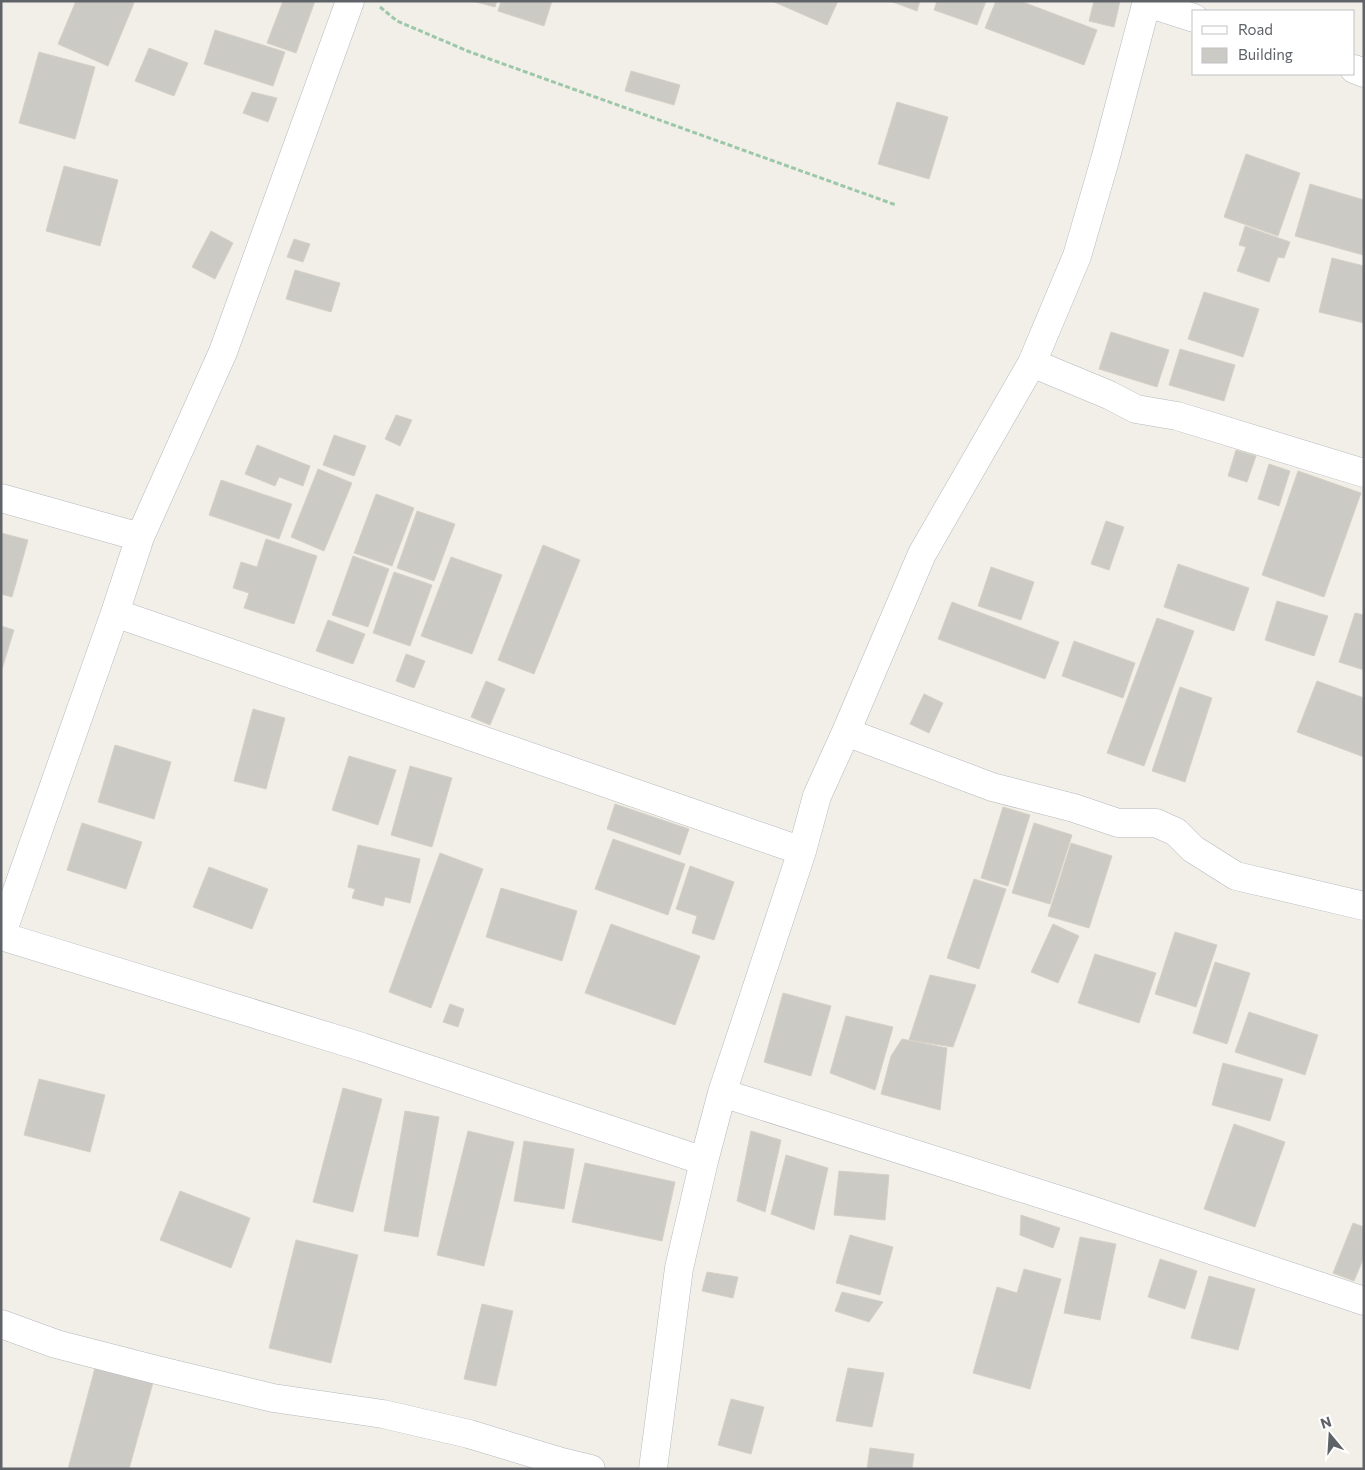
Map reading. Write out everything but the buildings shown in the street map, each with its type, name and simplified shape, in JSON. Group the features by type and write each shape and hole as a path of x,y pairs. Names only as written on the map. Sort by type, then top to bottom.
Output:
{"street":[{"path":"350,1 223,352 140,537 1,936 362,1047 704,1161"},
{"path":"653,1469 679,1268 704,1161 722,1093 802,851 817,796 922,554 1032,363 1077,256 1147,2 1192,17"},
{"path":"1032,363 1109,395 1136,409 1177,416 1364,473"},
{"path":"1,498 140,537"},
{"path":"115,613 802,851"},
{"path":"846,732 992,787 1074,808 1118,823 1156,823 1176,832 1193,849 1236,876 1364,906"},
{"path":"722,1093 1085,1208 1364,1301"},
{"path":"1,1324 56,1344 157,1370 273,1398 383,1414 469,1434 591,1469"}],"path":[{"path":"374,1 397,21 470,52 896,205"}]}
